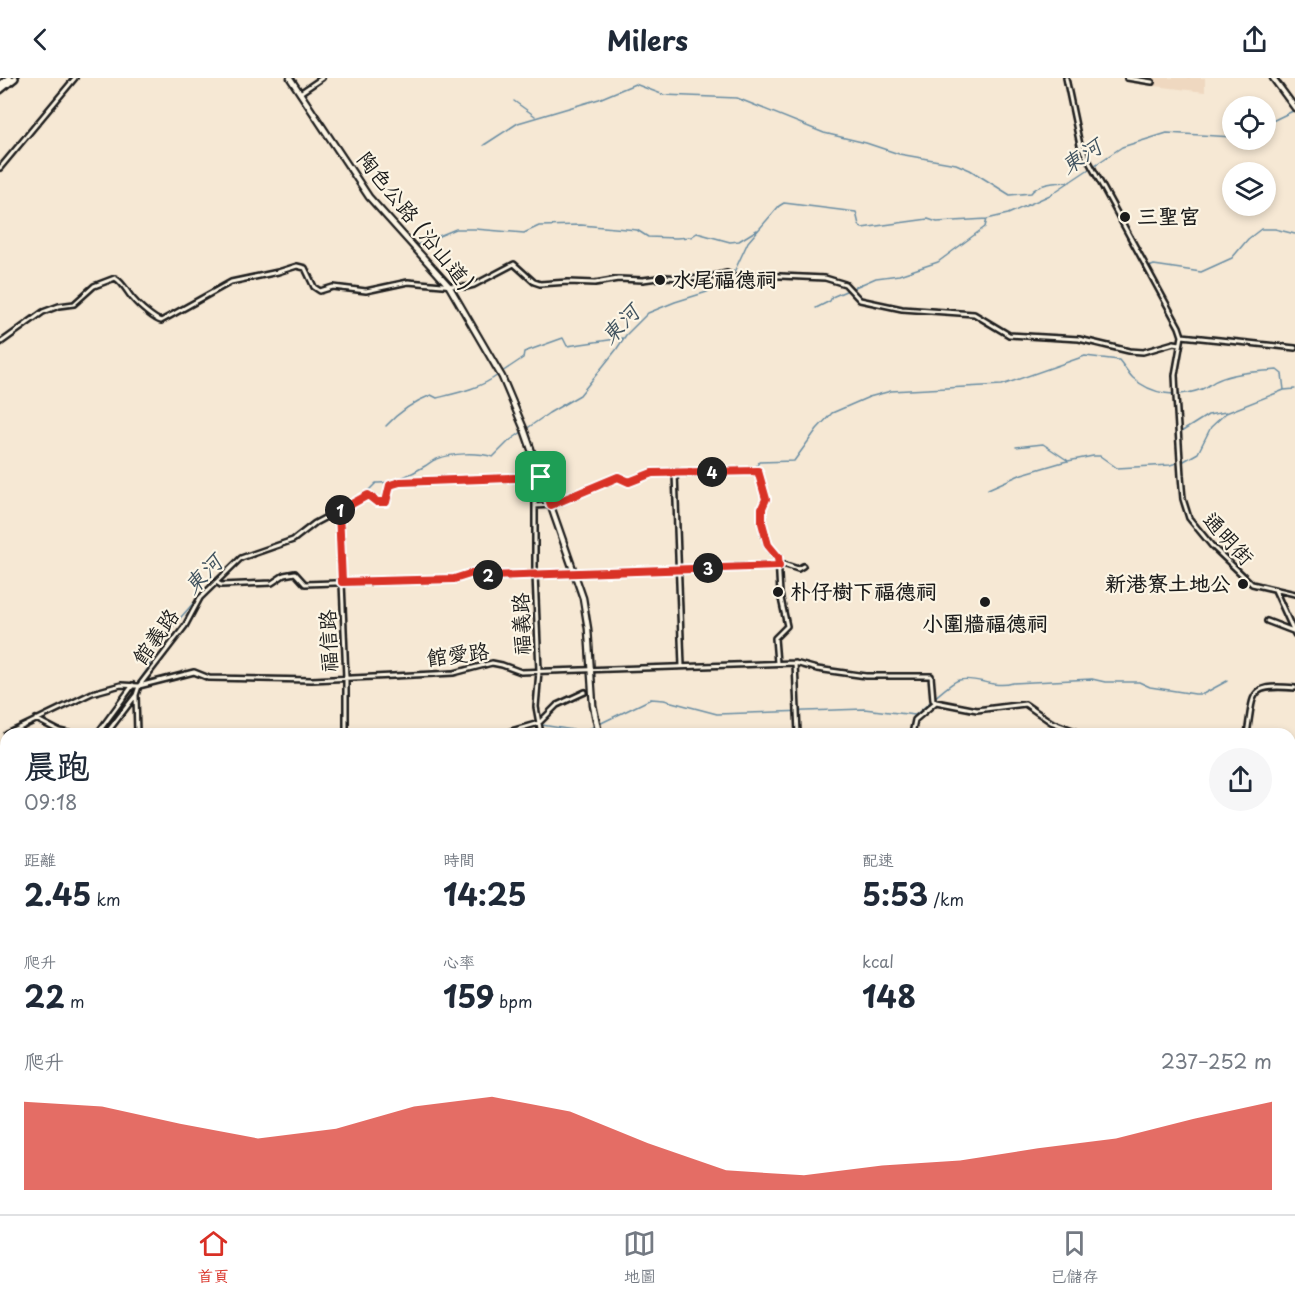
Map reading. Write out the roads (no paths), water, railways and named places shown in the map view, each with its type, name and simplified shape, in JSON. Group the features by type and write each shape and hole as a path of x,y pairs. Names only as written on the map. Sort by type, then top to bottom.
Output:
{"highway":[{"path":"0,85 9,78"},
{"path":"0,90 15,78"}],"main road":[{"name":"陶色公路 (沿山道)","path":"290,78 369,196 449,286 502,377 524,429 538,477 551,505 585,609 589,670 598,728"},
{"path":"1273,78 1295,108"}],"street":[{"path":"0,168 75,78"},
{"path":"300,93 322,78"},
{"path":"1066,78 1080,145 1142,261 1172,311 1182,336 1295,348"},
{"path":"1127,78 1152,82"},
{"path":"0,343 43,312 59,306 74,304 94,286 115,278 134,301 155,320 161,321 231,282 297,266 305,268 314,287 320,291 333,287 366,291 408,282 462,287 474,285 514,264 534,282 540,284 594,283 618,279 643,280 665,277 700,279 727,273 746,283 758,275 825,278 844,284 860,300 902,309 974,314 1009,335 1079,339 1143,352 1174,343 1180,344"},
{"name":"通明街","path":"1182,336 1175,375 1183,499 1189,518 1212,546 1251,584 1295,594"},
{"path":"535,506 551,505 618,477 629,482 652,473 758,471 766,499 762,508 762,523 768,545 778,557 780,594 787,626 775,638 777,663"},
{"path":"675,473 682,666"},
{"name":"福義路","path":"538,477 535,506 538,671 536,707 540,728"},
{"name":"館義路","path":"136,695 139,686 185,626 200,598 241,558 293,540 315,523 368,495 377,502 386,502 390,485 400,482 538,477"},
{"name":"福信路","path":"339,511 346,728"},
{"path":"216,582 221,585 272,583 284,575 295,573 305,584 454,579 476,572 491,576 779,566 783,564 798,569 803,566"},
{"path":"1275,590 1294,632"},
{"path":"1267,621 1294,632"},
{"name":"館愛路","path":"18,728 92,693 121,685 139,686 194,672 209,678 312,680 454,673 492,663 502,664 521,672 795,663 817,669 866,676 931,676 933,700 936,702"},
{"path":"795,663 798,728"},
{"path":"101,728 133,685"},
{"path":"1248,728 1252,701 1257,693 1266,687 1295,688"},
{"path":"522,728 539,723 557,705 585,692"},
{"path":"111,728 136,695"},
{"path":"136,695 137,728"},
{"path":"913,728 915,720 936,702 977,710 1025,704 1051,722 1067,728"},
{"path":"36,719 51,728"}],"waterway":[{"path":"484,145 518,123 599,99 635,84 664,95 737,98 824,133 899,154 956,164 1010,195 1031,193 1034,189 1049,184 1070,182"},
{"path":"514,101 535,116"},
{"name":"東河","path":"1276,119 1295,110"},
{"name":"東河","path":"105,728 149,667 151,654 212,582 241,556 292,538 324,515 364,495 376,483 401,478 435,460 450,455 480,454 493,457 509,441 580,395 626,335 648,313 707,292 726,280 735,270 748,242 784,203 856,212 862,228 928,219 937,222 987,219 1008,214 1050,195 1122,147 1167,133 1222,136"},
{"path":"816,308 830,301 832,297 876,278 899,275 938,262 985,227 987,219"},
{"path":"417,245 456,229 524,233 539,226 581,225 637,230 648,237 691,237 697,233 730,242 739,241 757,230"},
{"path":"1149,267 1154,265 1201,272 1232,258 1248,239 1261,229 1275,229 1295,234"},
{"path":"502,372 523,358 524,352 563,338 567,346 623,338"},
{"path":"747,468 755,469 759,462 794,461 817,429 832,413 869,397 891,391 1002,385 1085,356 1119,360 1140,384 1166,393 1193,392 1232,375 1277,370 1282,374 1284,390"},
{"path":"386,426 396,416 424,398 431,395 437,398 469,390 498,375"},
{"path":"988,489 1022,474 1093,456 1100,456 1117,468 1170,465 1184,461 1198,453 1211,427 1226,413 1284,390 1295,389"},
{"path":"1181,432 1208,415 1226,412"},
{"path":"1016,447 1043,444 1067,460"},
{"path":"591,728 651,699 664,700 717,714 864,709 915,715 954,682 966,679 999,684 1092,679 1105,682 1139,682 1150,687 1195,694 1203,694 1227,681"},
{"path":"911,728 914,717"},
{"path":"542,725 560,728"}],"place":[{"name":"三聖宮","path":"1125,217"},
{"name":"水尾福德祠","path":"660,280"},
{"name":"新港寮土地公","path":"1243,584"},
{"name":"朴仔樹下福德祠","path":"778,592"},
{"name":"小圍牆福德祠","path":"985,602"}]}
